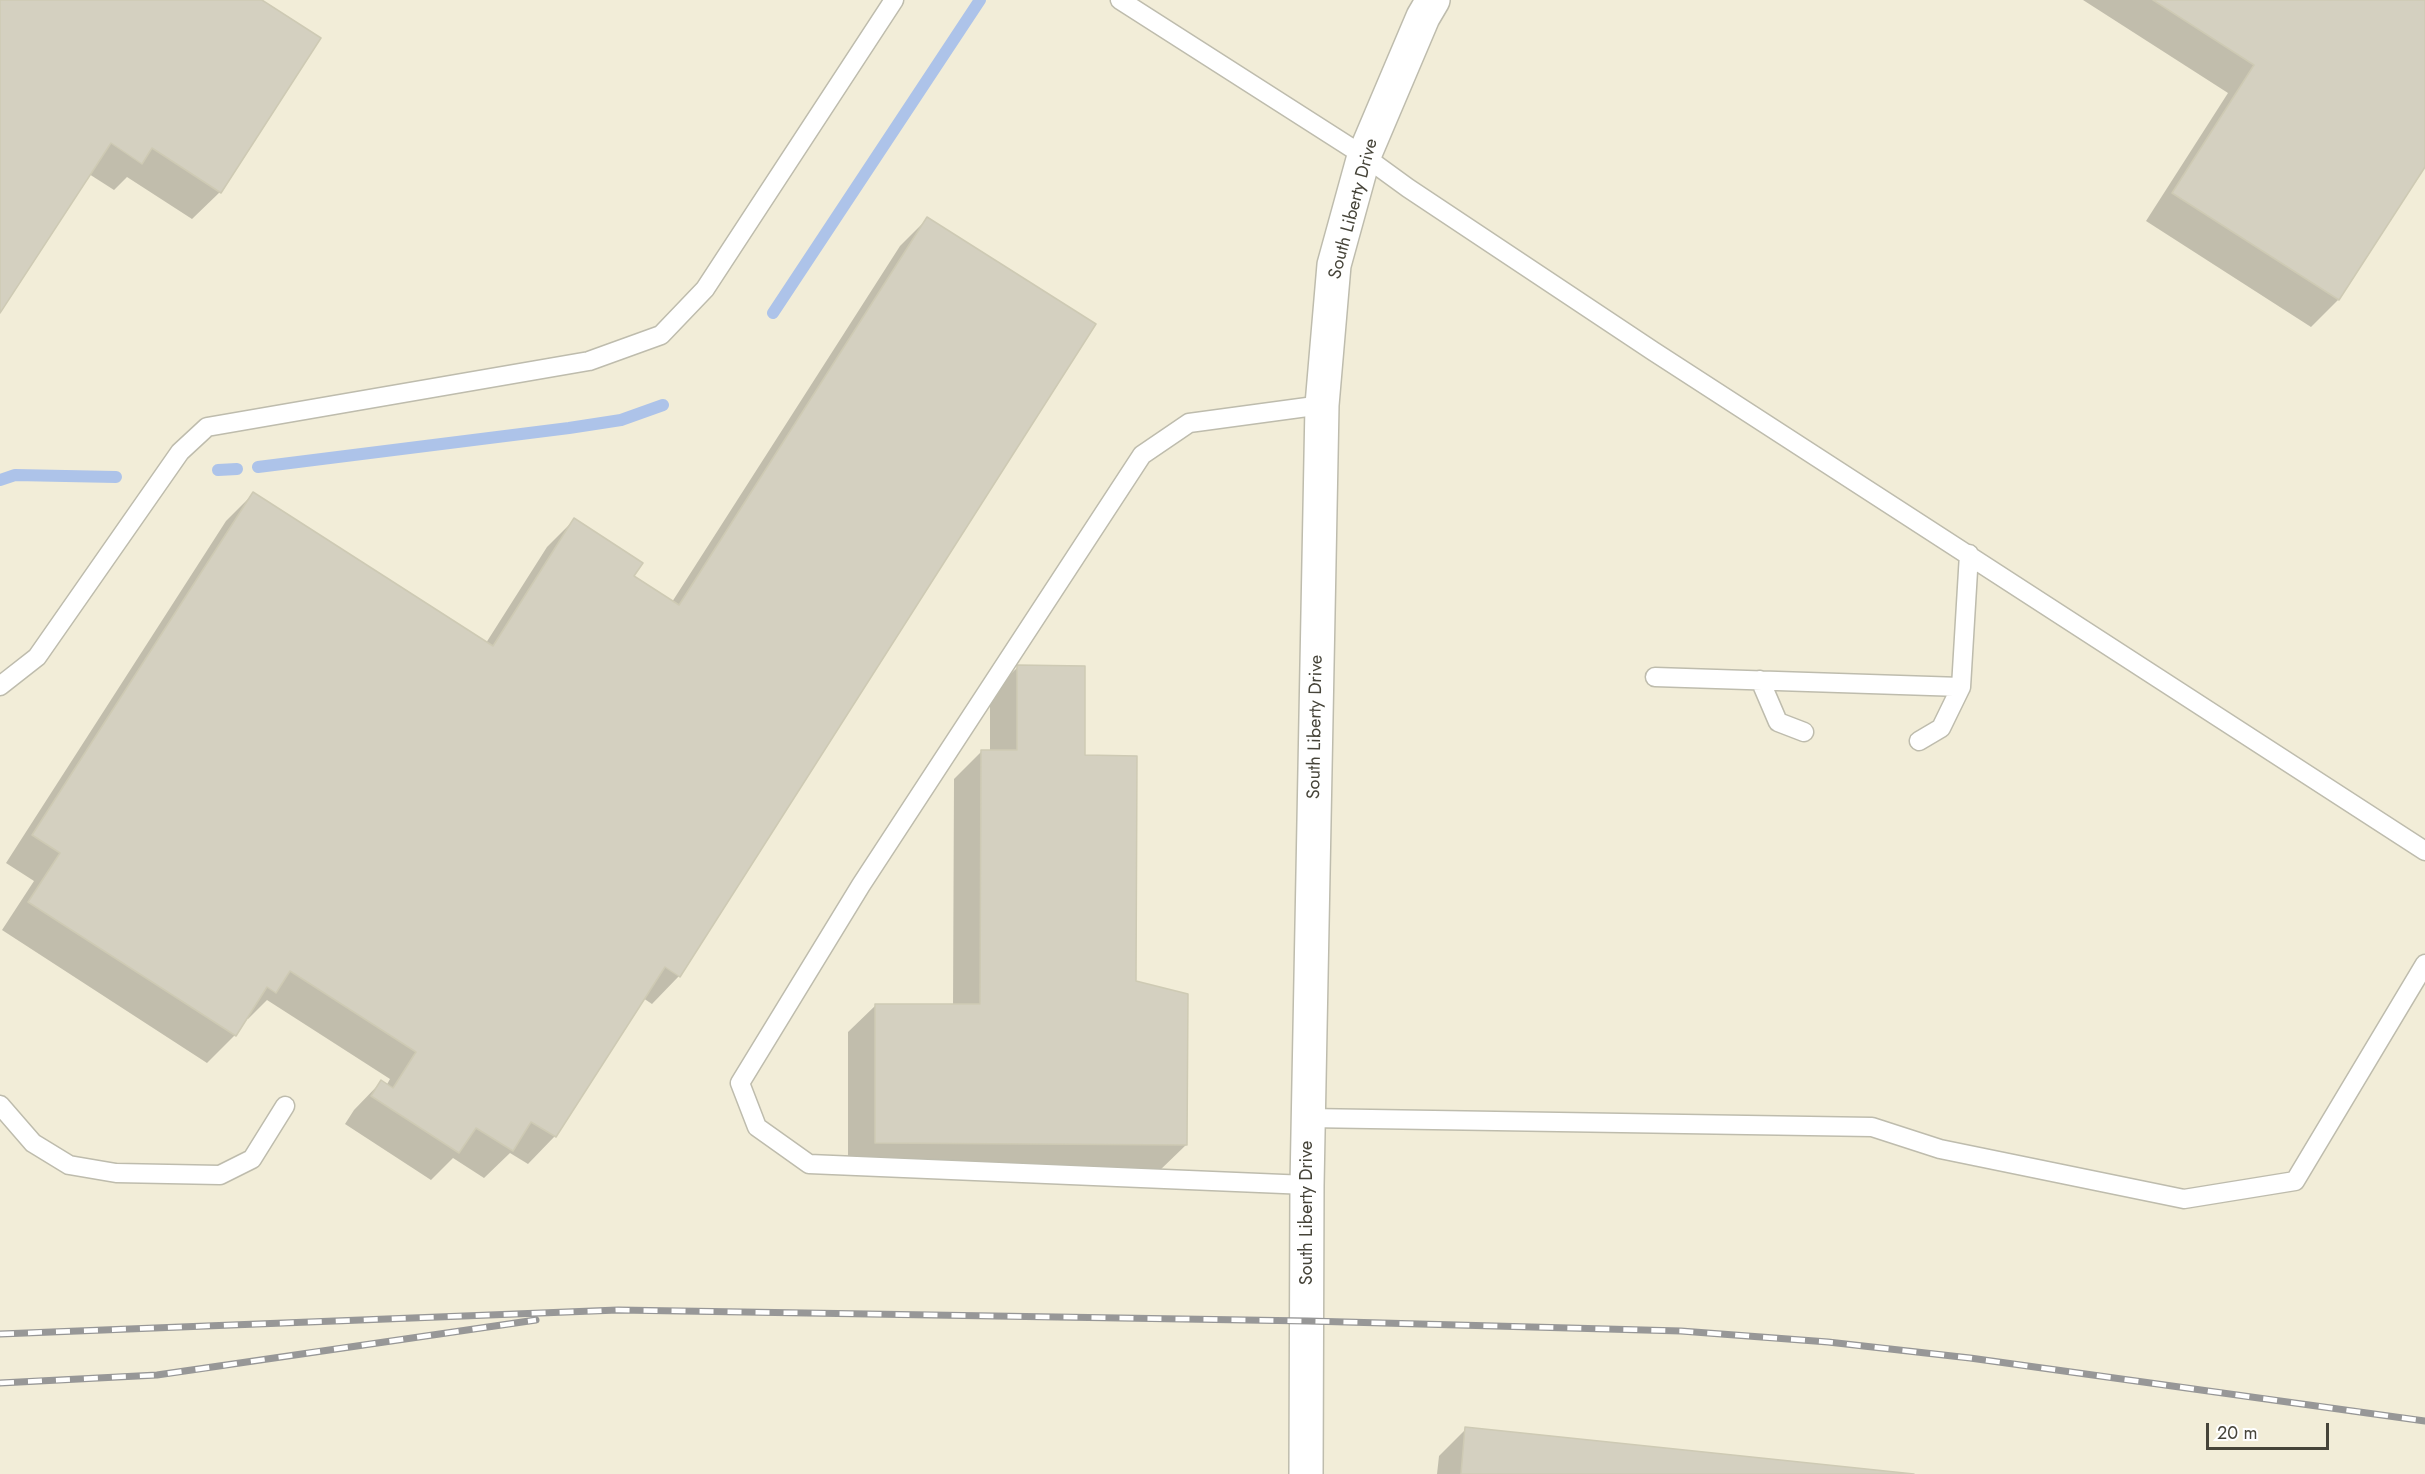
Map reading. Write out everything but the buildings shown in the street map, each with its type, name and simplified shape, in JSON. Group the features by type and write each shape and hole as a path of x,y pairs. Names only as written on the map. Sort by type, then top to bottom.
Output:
{"street":[{"name":"South Liberty Drive","path":"1306,1474 1308,1118 1322,405 1334,265 1364,156 1423,17 1433,0"}],"lane":[{"path":"0,686 37,657 180,452 207,428 589,361 661,335 705,289 894,0"},
{"path":"1120,0 1364,156 1553,285 2425,850"},
{"path":"1307,1185 809,1164 757,1127 740,1083 867,875 1142,455 1189,423 1322,405"},
{"path":"1919,741 1941,728 1961,687 1969,555"},
{"path":"1654,677 1961,687"},
{"path":"1760,680 1778,722 1804,732"},
{"path":"1308,1118 1872,1127 1940,1149 2184,1199 2295,1181 2425,964"},
{"path":"0,1105 33,1143 69,1165 116,1173 220,1175 252,1159 285,1106"}],"shaded area":[{"path":"0,0 2425,0 2425,1474 0,1474"}],"waterway":[{"path":"773,313 980,0"},
{"path":"258,467 569,428 621,420 663,405"},
{"path":"218,470 237,469"},
{"path":"0,480 15,475 116,477"}],"railway":[{"path":"0,1334 618,1310 1308,1321 1681,1331 1828,1342 1970,1358 2425,1421"},
{"path":"0,1383 157,1375 536,1320"}]}
